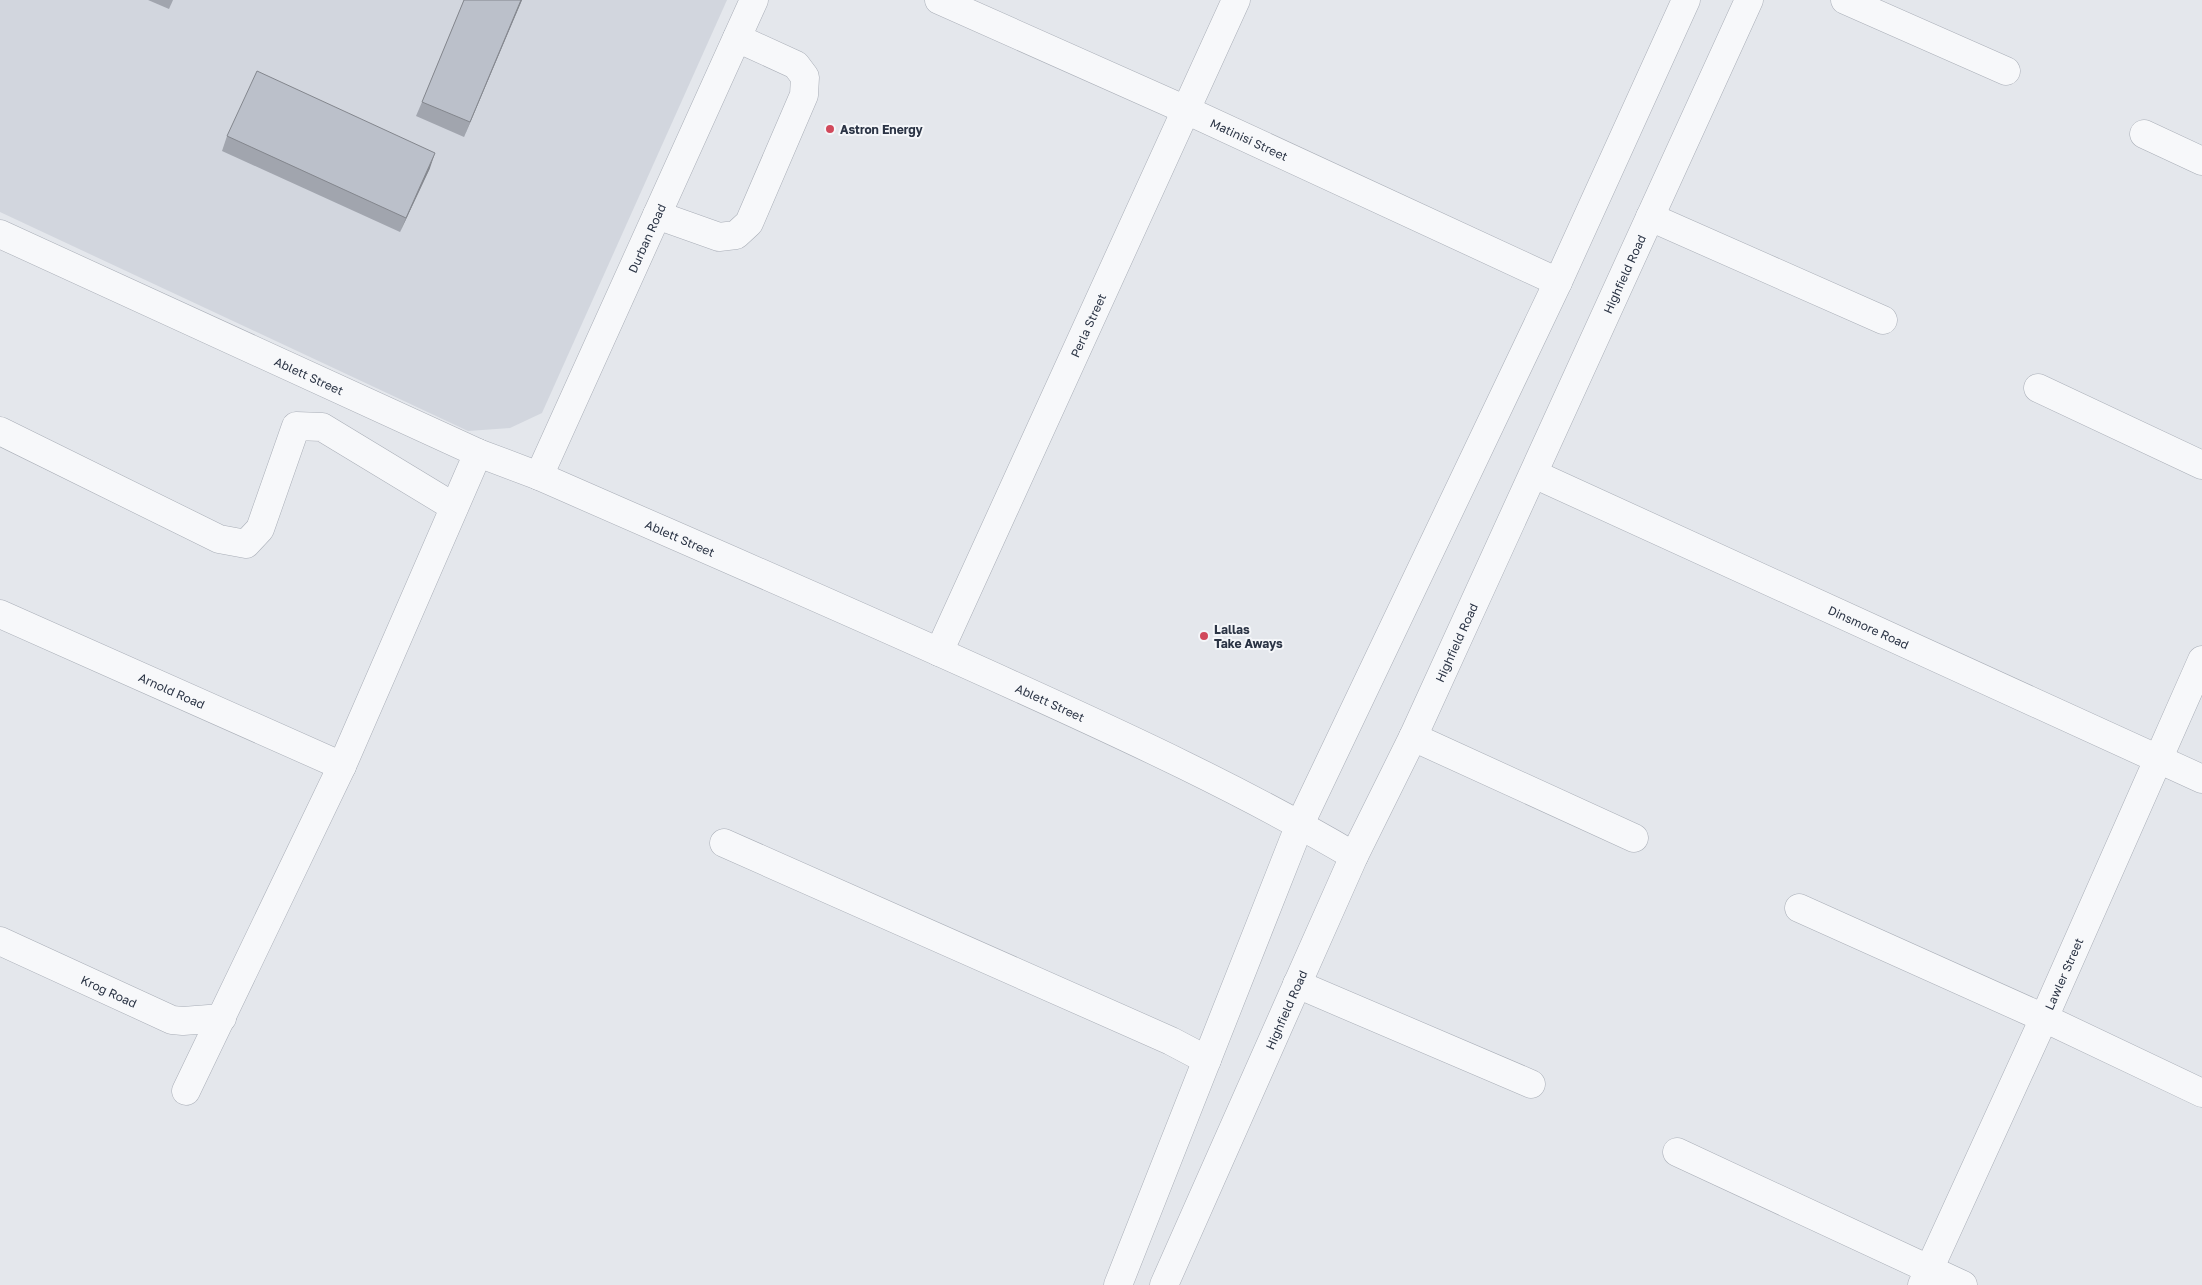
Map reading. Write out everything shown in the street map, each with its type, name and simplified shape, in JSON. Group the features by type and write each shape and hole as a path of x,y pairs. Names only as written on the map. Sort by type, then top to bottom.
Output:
{"street":[{"name":"Durban Road","path":"539,476 754,0"},
{"name":"Matinisi Street","path":"939,0 1186,110 1558,282"},
{"name":"Perla Street","path":"939,652 1236,0"},
{"path":"1118,1285 1300,824 1558,282 1686,0"},
{"name":"Highfield Road","path":"1164,1285 1354,856 1413,737 1749,0"},
{"path":"1845,0 2006,71"},
{"path":"657,215 719,237 736,235 749,223 804,95 805,77 796,65 737,38"},
{"path":"2144,134 2202,161"},
{"path":"1650,217 1883,320"},
{"name":"Ablett Street","path":"0,234 478,453 539,476 939,652 1113,731 1300,824 1354,856"},
{"path":"2038,388 2202,465"},
{"path":"0,431 219,539 246,544 260,529 296,426 322,427 454,507"},
{"path":"186,1091 342,766 478,453"},
{"name":"Dinsmore Road","path":"1534,474 2202,779"},
{"name":"Arnold Road","path":"0,614 342,766"},
{"name":"Lawler Street","path":"1926,1277 2044,1018 2202,660"},
{"path":"1413,737 1634,838"},
{"path":"724,843 1171,1041 1207,1060"},
{"path":"1798,908 2044,1018 2202,1093"},
{"name":"Krog Road","path":"0,941 172,1020 222,1018"},
{"path":"1297,984 1531,1084"},
{"path":"1677,1152 1926,1277 1963,1285"}],"shaded area":[{"path":"0,0 727,0 542,413 510,428 468,431 0,212"}],"building":[{"path":"464,0 521,0 470,122 422,102"},
{"path":"257,71 435,153 406,218 227,136"}],"place":[{"name":"Astron Energy","path":"830,129"},
{"name":"Lallas Take Aways","path":"1204,636"}]}
